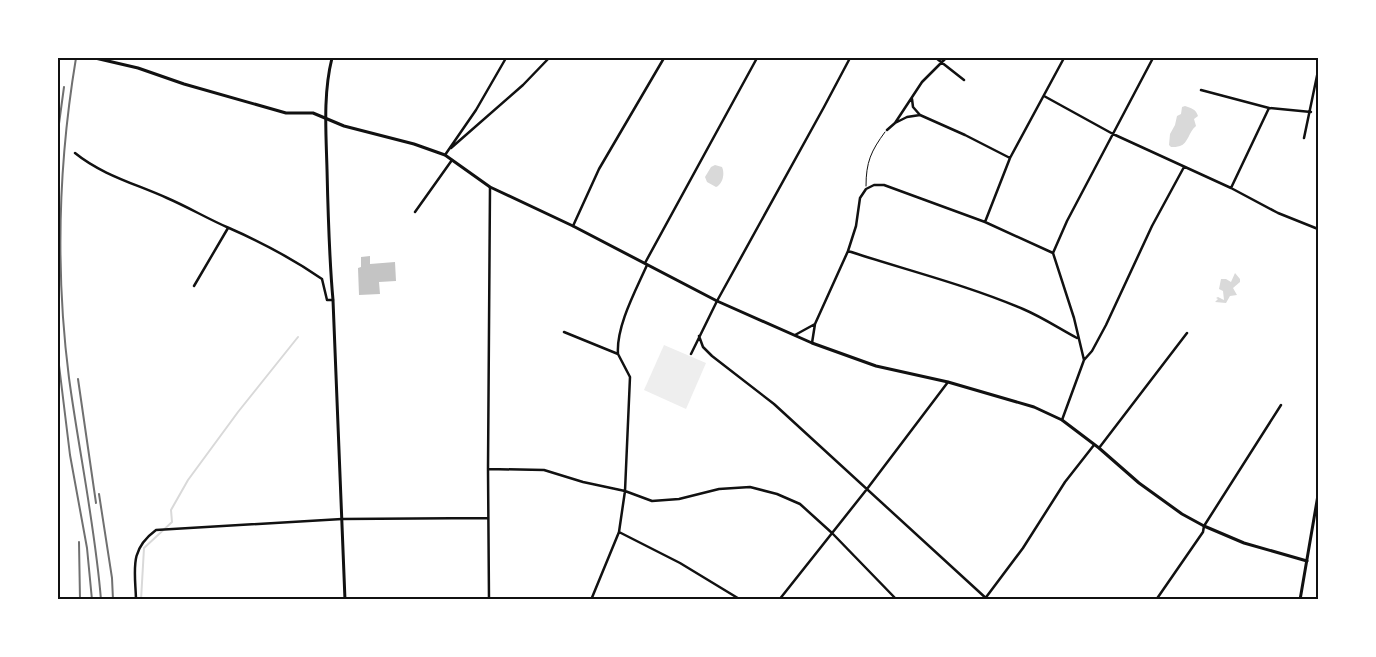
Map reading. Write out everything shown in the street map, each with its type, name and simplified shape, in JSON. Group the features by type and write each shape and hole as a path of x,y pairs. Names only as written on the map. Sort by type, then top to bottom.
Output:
{"street":[{"path":"96,58 113,59 184,84 286,113 313,113 344,126 414,144 445,155 490,187 573,226 717,301 812,343 876,366 948,382 1034,407 1062,420 1099,448 1139,483 1182,514 1204,526 1244,543 1307,561"},
{"path":"332,58 328,73 325,118 329,261 345,600"},
{"path":"451,148 476,110 506,58"},
{"path":"445,155 472,128 523,86 549,58"},
{"path":"573,226 599,169 664,58"},
{"path":"592,600 619,532 625,491 630,377 618,354 617,344 622,326 646,264 757,58"},
{"path":"691,354 717,301 850,58"},
{"path":"936,58 964,80"},
{"path":"895,123 922,82 946,58"},
{"path":"985,222 1010,158 1064,58"},
{"path":"1084,360 1074,318 1053,253 1067,221 1152,58"},
{"path":"1304,138 1311,112 1318,71"},
{"path":"1201,90 1269,108 1311,112"},
{"path":"1044,96 1113,134 1231,188 1278,213 1318,229"},
{"path":"912,98 913,107 920,115 1010,158"},
{"path":"1231,188 1269,108"},
{"path":"886,130 907,117 920,115"},
{"path":"75,153 103,172 186,206 302,265 322,279 327,300 332,300"},
{"path":"415,212 452,160"},
{"path":"1062,420 1084,360 1092,351 1106,325 1152,226 1184,168"},
{"path":"812,343 814,324 848,250 856,226 860,198 866,189 874,185 884,185 985,222 1053,253"},
{"path":"489,600 490,187"},
{"path":"194,286 228,228"},
{"path":"848,250 967,288 1024,310 1078,338"},
{"path":"795,335 814,324"},
{"path":"564,332 618,354"},
{"path":"1099,448 1186,333"},
{"path":"699,336 703,346 712,356 774,404 986,599 1023,548 1065,482 1094,445"},
{"path":"779,600 867,489 948,382"},
{"path":"1156,600 1203,532 1204,526 1281,405"},
{"path":"488,469 544,470 583,482 625,491 652,502 679,499 719,489 750,487 777,494 800,504 832,533 897,600"},
{"path":"1300,600 1318,495"},
{"path":"136,599 136,555 140,545 156,530 342,519 488,518"},
{"path":"619,532 680,563 741,600"}],"path":[{"path":"866,189 866,166 877,143 886,130"}],"shaded area":[{"path":"1185,106 1196,112 1198,116 1194,119 1196,126 1183,145 1171,147 1169,145 1170,134 1177,116 1181,114 1182,107"},
{"path":"715,165 722,167 723,172 722,181 716,187 707,182 705,177 711,167"},
{"path":"1235,273 1240,279 1240,282 1233,288 1237,295 1230,296 1226,303 1215,302 1218,297 1224,300 1223,291 1219,289 1221,279 1231,282"},
{"path":"664,345 706,363 686,409 644,390"}],"building":[{"path":"370,256 370,264 395,262 396,281 379,282 380,294 359,295 358,268 361,267 361,257"}],"waterway":[{"path":"141,600 144,548 172,522 171,510 188,480 238,412 298,337"}],"railway":[{"path":"76,58 65,138 60,218 60,257 69,378 91,516 101,600"},
{"path":"58,131 64,87"},
{"path":"58,357 70,455 87,548 92,600"},
{"path":"78,379 96,503"},
{"path":"99,494 112,578 113,600"},
{"path":"79,542 80,600"}]}
